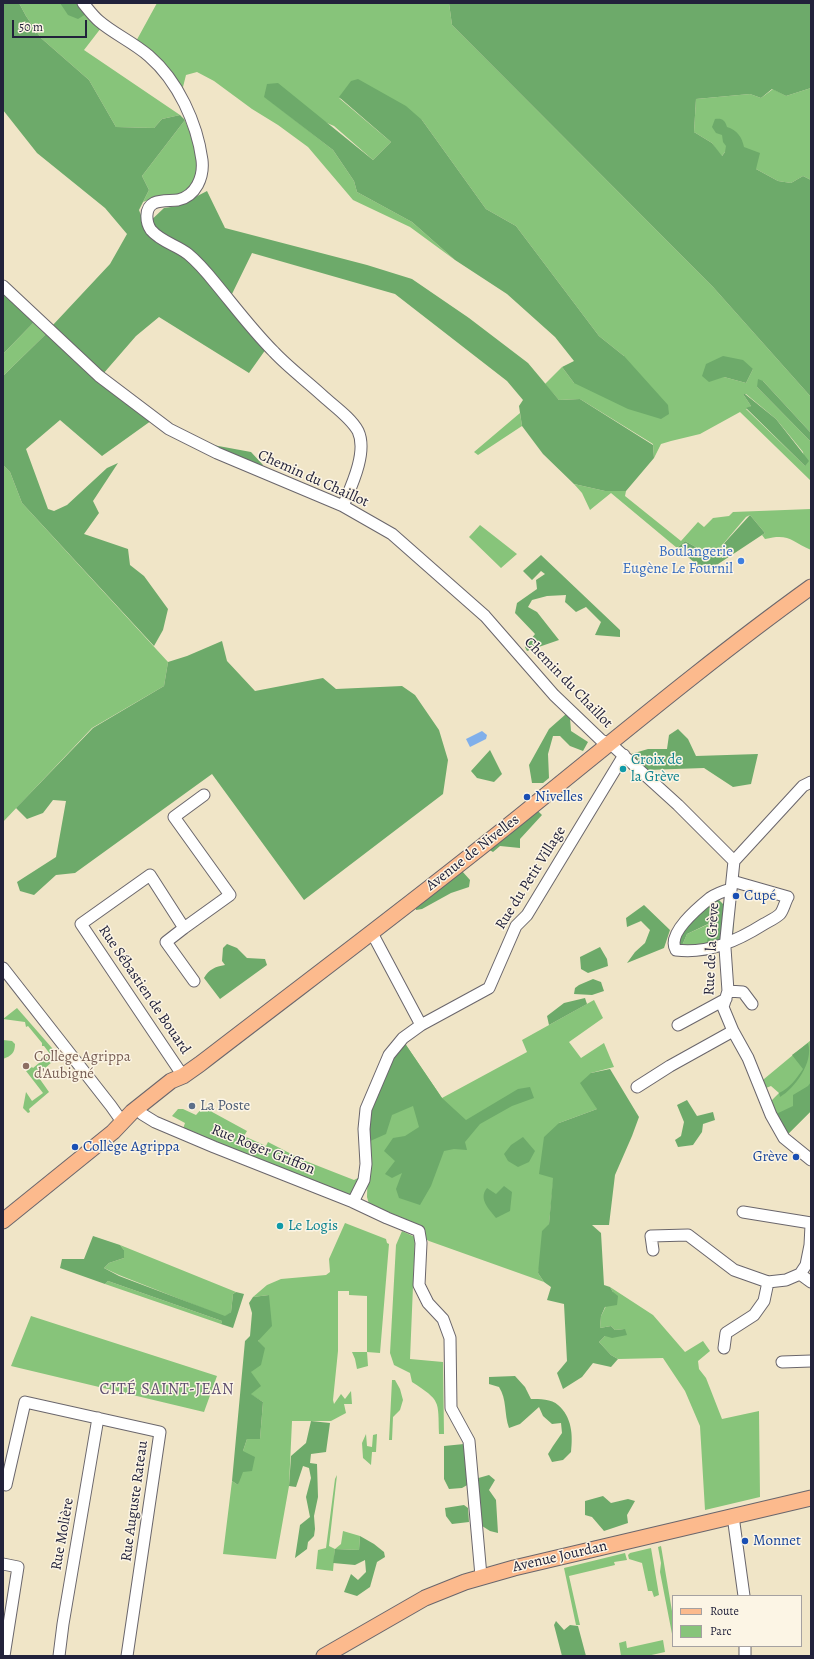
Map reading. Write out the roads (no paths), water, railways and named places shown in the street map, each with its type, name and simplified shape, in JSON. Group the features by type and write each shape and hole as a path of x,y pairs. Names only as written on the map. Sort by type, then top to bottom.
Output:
{"main road":[{"name":"Avenue de Nivelles","path":"759,624 811,575"},
{"name":"Avenue de Nivelles","path":"123,1123 132,1112 172,1081 183,1076 372,932 759,624 811,587"},
{"name":"Avenue de Nivelles","path":"123,1123 134,1120 177,1087 183,1076"},
{"path":"3,1222 123,1123"},
{"name":"Avenue Jourdan","path":"324,1656 425,1598 481,1576 811,1498"}],"street":[{"path":"83,3 98,20 148,55 162,68 172,81 180,97 192,122 199,145 202,161 200,180 194,190 186,196 180,199 154,203 150,207 147,214 147,221 151,229 159,237 188,254 209,276 274,352 345,416 358,432 362,447 352,486 343,506"},
{"name":"Chemin du Chaillot","path":"3,286 99,376 169,429 217,453 343,506 392,534 479,611 554,695 601,740 608,743"},
{"path":"608,743 624,755 678,805 734,861 803,786 811,782"},
{"name":"Rue du Petit Village","path":"353,1202 364,1180 366,1164 364,1129 366,1109 389,1055 403,1038 421,1025 489,988 516,926 527,915 624,755"},
{"path":"194,981 166,942 230,895 174,817 204,795"},
{"name":"Rue de la Grève","path":"734,861 725,945 727,995 723,1007 733,1031 748,1058 771,1115 784,1138 811,1160"},
{"name":"Rue Sébastien de Bouard","path":"183,1076 81,924 150,875 184,928"},
{"path":"731,885 788,897 780,914 742,938 725,945 706,949 683,951 676,950 674,946 674,938 678,930 687,920 711,898 731,885"},
{"path":"372,932 421,1025"},
{"path":"3,968 123,1123"},
{"path":"678,1024 727,995 743,992 752,1004"},
{"path":"637,1087 670,1066 733,1031"},
{"name":"Rue Roger Griffon","path":"142,1114 156,1122 353,1202 419,1231 421,1243 419,1285 428,1303 443,1319 450,1338 451,1408 469,1440 481,1576"},
{"path":"653,1250 651,1236 688,1235 734,1270 768,1282 786,1280 800,1274 806,1264 810,1245 811,1224 742,1212"},
{"path":"800,1274 811,1282"},
{"path":"724,1348 726,1333 754,1315 764,1301 768,1282"},
{"path":"782,1362 811,1361"},
{"name":"Rue Auguste Rateau","path":"3,1483 6,1485 25,1402 160,1432 127,1656"},
{"name":"Rue Molière","path":"59,1656 63,1624 98,1418"},
{"path":"733,1516 744,1595"},
{"path":"3,1564 18,1567 4,1656"}],"water":[{"path":"482,731 487,735 486,739 470,747 466,739"}],"place":[{"name":"Boulangerie Eugène Le Fournil","path":"741,561"},
{"name":"Croix de la Grève","path":"623,769"},
{"name":"Nivelles","path":"527,797"},
{"name":"Cupé","path":"736,896"},
{"name":"Collège Agrippa d'Aubigné","path":"26,1066"},
{"name":"La Poste","path":"192,1106"},
{"name":"Collège Agrippa","path":"75,1147"},
{"name":"Grève","path":"796,1157"},
{"name":"Le Logis","path":"280,1226"},
{"name":"Monnet","path":"745,1541"}],"district":[{"name":"CITÉ SAINT-JEAN","path":"167,1390"}]}
